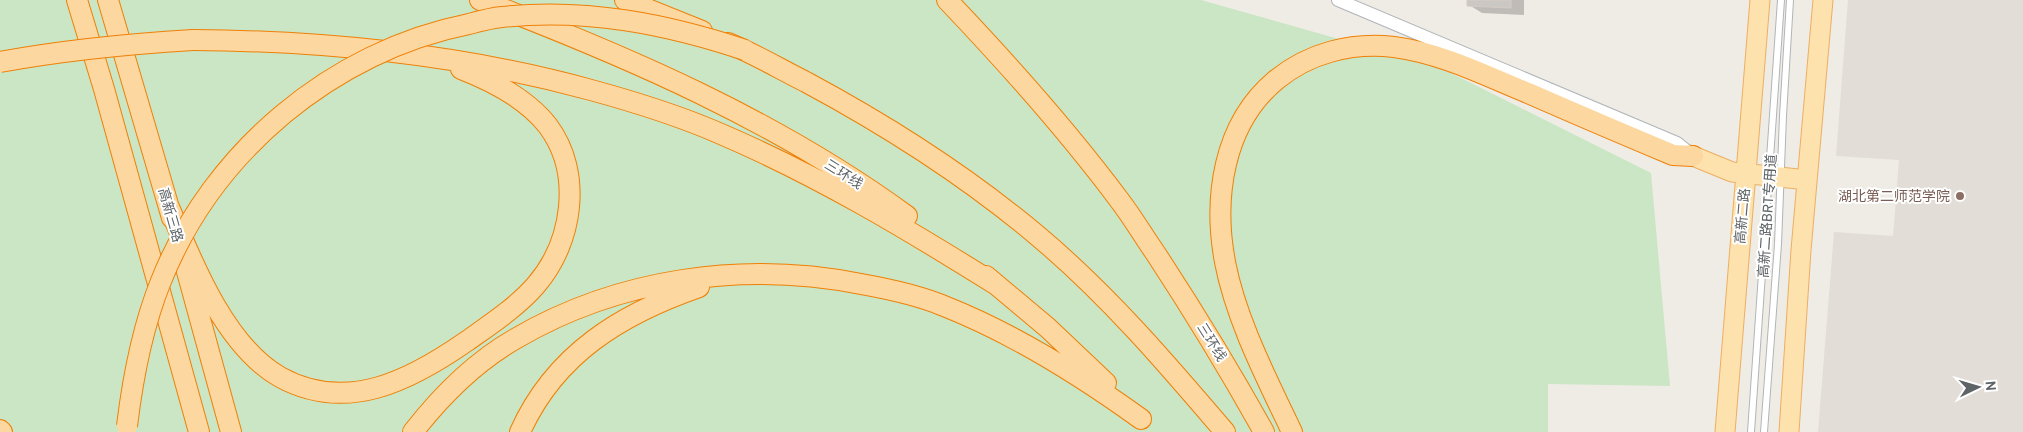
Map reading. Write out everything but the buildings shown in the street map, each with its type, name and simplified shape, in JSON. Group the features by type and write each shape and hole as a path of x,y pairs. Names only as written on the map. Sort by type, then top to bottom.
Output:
{"highway":[{"path":"77,0 199,432"},
{"name":"高新三路","path":"108,0 169,207 231,432"},
{"name":"三环线","path":"480,0 626,58 694,90 752,119 856,180 946,244 996,284 1048,328 1148,426"},
{"path":"625,0 746,50 891,131 984,193 1040,238 1095,290 1157,352 1224,432"},
{"name":"三环线","path":"947,0 995,50 1060,124 1120,202 1177,286 1230,371 1264,432"},
{"path":"128,432 133,376 144,327 161,280 183,235 210,192 242,154 278,118 317,88 360,62 405,41 451,27 502,17 550,15 610,18 648,23 697,34 746,50"},
{"path":"0,62 114,45 193,40 269,40 419,54 557,81 619,98 720,133 841,192 912,232 996,284"},
{"path":"1292,432 1252,346 1234,298 1225,262 1221,226 1222,186 1226,161 1235,134 1248,110 1260,96 1288,71 1312,57 1339,49 1367,46 1393,47 1416,51 1466,66 1673,155 1692,156"},
{"path":"169,207 209,294 241,342 262,364 280,376 302,386 323,392 348,392 374,389 401,380 433,364 494,323 536,284 550,264 561,243 567,221 570,196 568,171 560,148 548,127 532,109 470,72 419,54"},
{"path":"520,432 530,411 557,373 591,341 630,316 665,299 736,274"},
{"path":"413,432 433,406 471,370 513,340 559,316 603,298 647,286 686,279 736,274 781,274 834,279 886,288 943,305 992,327 1034,349 1104,392 1148,426"}],"main road":[{"name":"高新二路","path":"1725,432 1760,0"},
{"path":"1789,432 1822,0"},
{"path":"1692,156 1732,172 1807,180"}],"street":[{"path":"1338,0 1676,143 1692,156"}],"lane":[{"name":"高新二路BRT专用道","path":"1764,432 1778,244 1775,176 1781,0"},
{"name":"高新二路BRT专用道","path":"1751,432 1790,0"}],"shaded area":[{"name":"湖北第二师范学院","path":"1848,0 2023,0 2023,432 1818,432 1834,232 1893,236 1899,160 1836,156"}],"green space":[{"path":"0,0 1201,0 1441,68 1651,173 1670,386 1548,384 1548,432 0,432"}],"place":[{"name":"湖北第二师范学院","path":"1960,196"}]}
